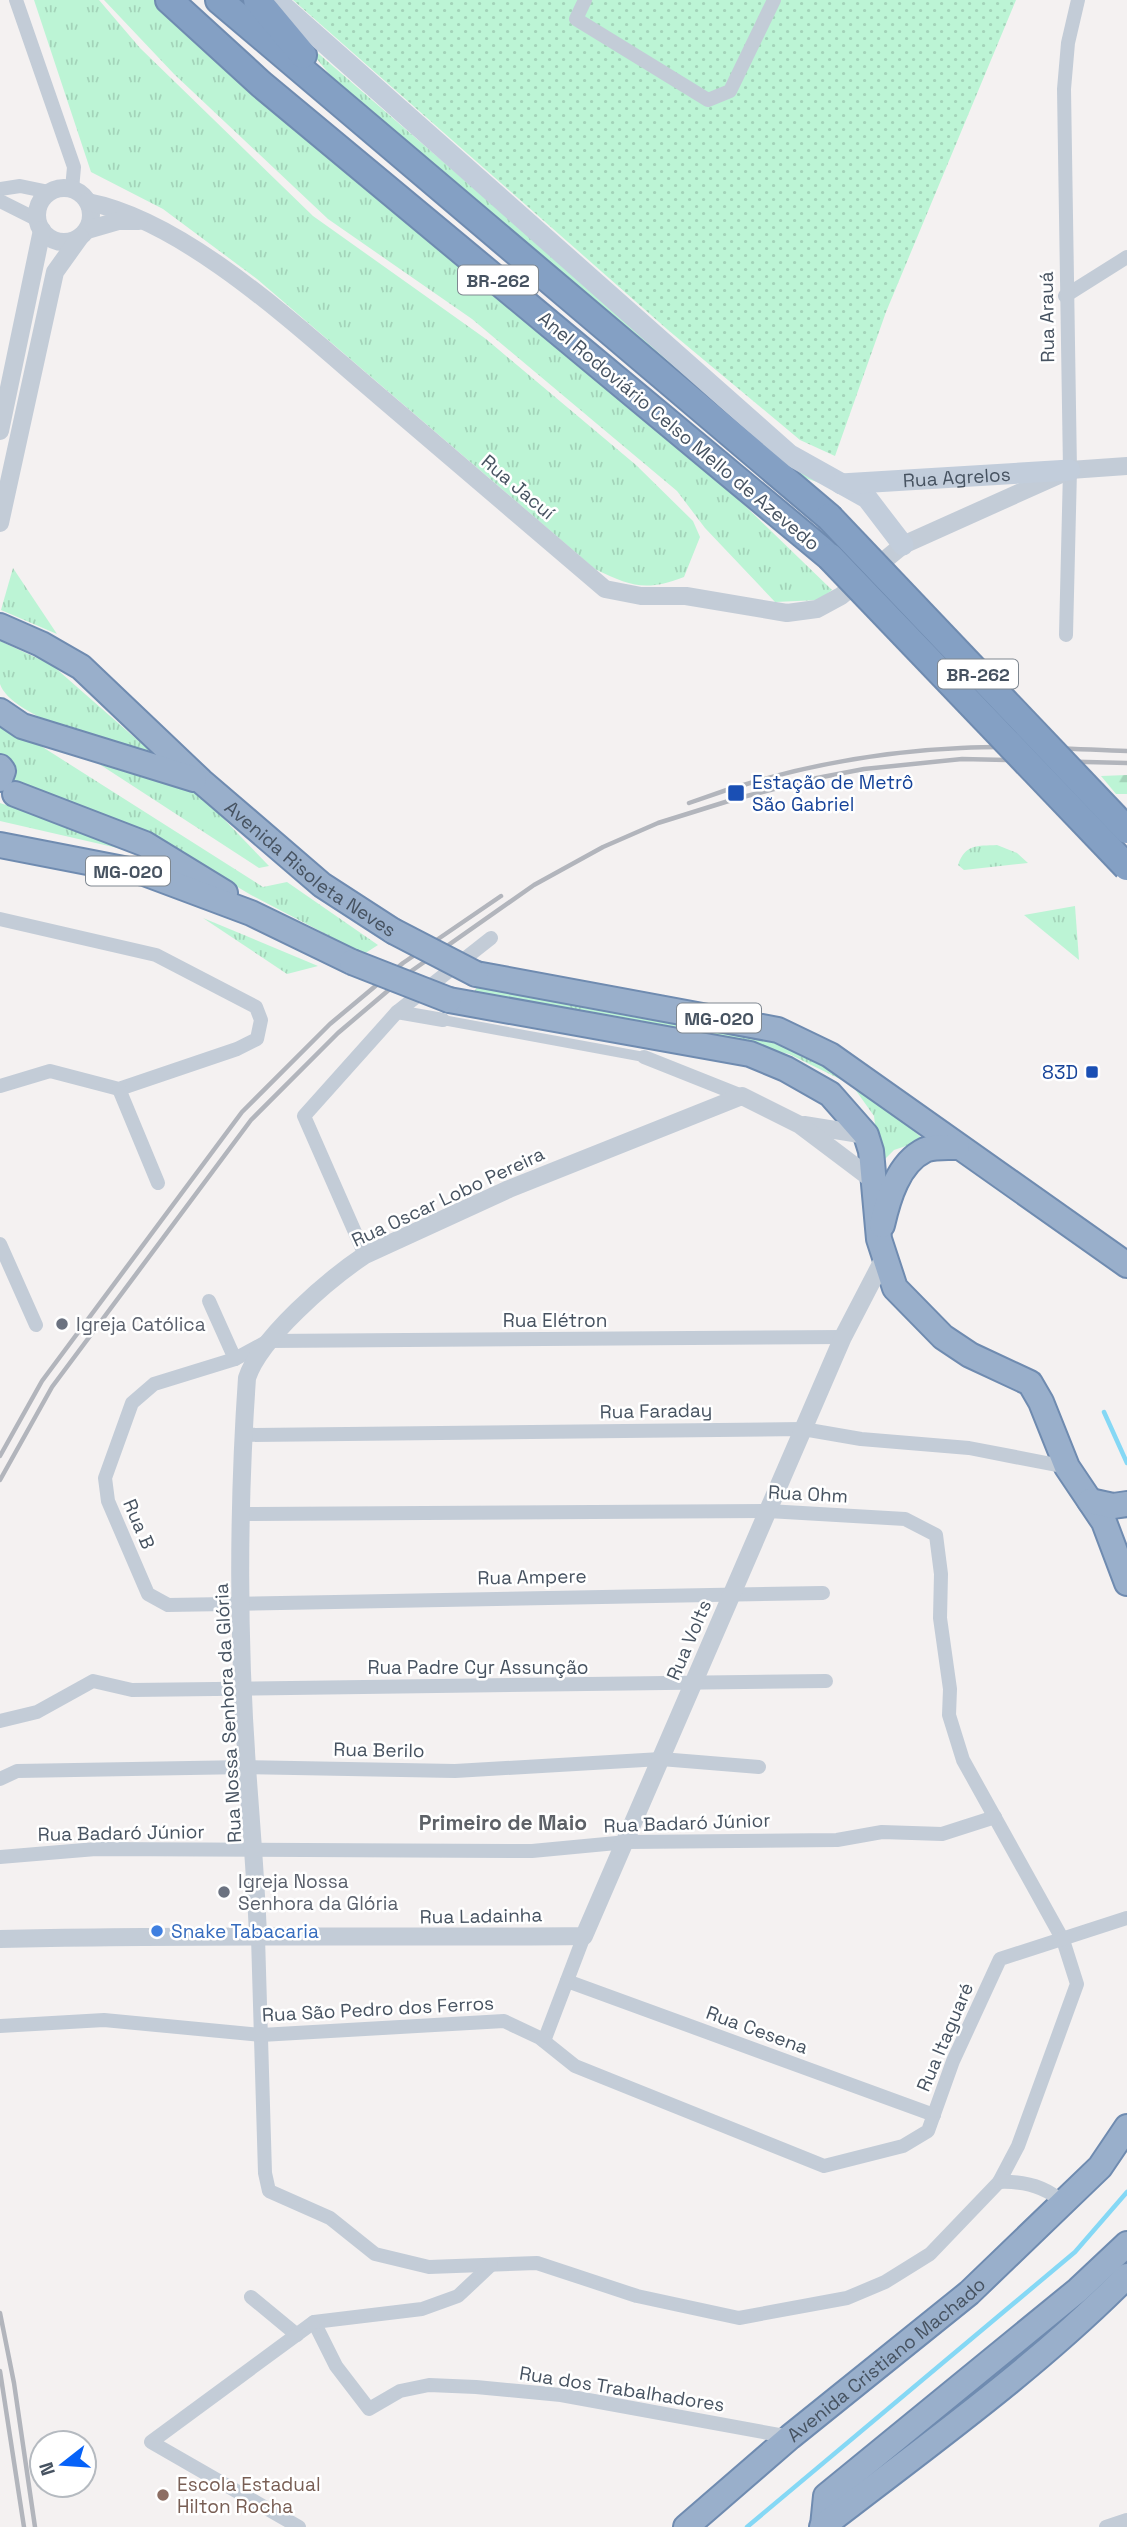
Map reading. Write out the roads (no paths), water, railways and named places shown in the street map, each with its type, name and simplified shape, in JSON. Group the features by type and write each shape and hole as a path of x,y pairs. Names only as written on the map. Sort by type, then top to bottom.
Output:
{"highway":[{"name":"Anel Rodoviário Celso Mello de Azevedo","path":"169,0 261,84 830,557 1127,867"},
{"name":"Anel Rodoviário Celso Mello de Azevedo","path":"219,0 829,517 1127,830"},
{"path":"257,0 351,113"},
{"name":"Avenida Risoleta Neves","path":"0,626 41,644 82,667 201,781 322,885 393,931 476,974 778,1030 830,1055 957,1147"},
{"path":"0,711 22,726 201,781"},
{"path":"0,767 5,787 145,844 216,885 250,913"},
{"name":"MG-020","path":"0,845 144,873 250,913 446,1010 750,1054 786,1069 830,1094 866,1135"},
{"path":"866,1135 881,1250 895,1288 943,1337 970,1355 1030,1383 1041,1402 1067,1468 1104,1522 1127,1583"},
{"path":"881,1250 887,1204 898,1177 926,1149 957,1147"},
{"name":"MG-020","path":"957,1147 1127,1265"},
{"path":"1090,1501 1113,1506 1126,1504"},
{"name":"Avenida Cristiano Machado","path":"686,2527 790,2437 970,2293 1101,2167 1127,2127"},
{"path":"823,2527 825,2496 1077,2290 1127,2244"},
{"path":"823,2527 989,2396 1097,2306 1127,2277"}],"main road":[{"path":"276,0 790,455 867,498 903,545"},
{"name":"Rua Agrelos","path":"841,484 1070,470"}],"street":[{"path":"16,0 74,167 72,189"},
{"path":"585,0 576,19 708,100 730,91 774,0"},
{"name":"Rua Arauá","path":"1066,635 1070,470 1065,296 1065,89 1068,43 1078,0"},
{"path":"0,188 20,187 49,192 60,188 72,189 88,202 91,221 55,272 0,523"},
{"path":"1,428 40,225 39,204 49,192"},
{"path":"0,201 40,225 48,236 64,242 118,221 150,221"},
{"name":"Rua Jacuí","path":"88,202 118,208 150,221 232,275 299,328 605,589 641,596 686,596 787,613 817,609 841,596 903,545 1070,470 1118,466"},
{"path":"1065,296 1127,257"},
{"path":"1118,466 1127,456"},
{"path":"0,919 156,955 256,1007 261,1020 257,1039 237,1049 119,1089 50,1071 0,1086"},
{"path":"365,1255 304,1116 397,1012 491,938"},
{"path":"397,1012 446,1010 644,1057 741,1096 800,1125 873,1188"},
{"path":"119,1089 158,1184"},
{"name":"Rua Oscar Lobo Pereira","path":"155,1384 235,1359 268,1341 344,1269 365,1255 509,1189 741,1096"},
{"path":"800,1125 866,1135"},
{"path":"0,1244 36,1325"},
{"name":"Rua Volts","path":"544,2041 584,1936 627,1842 881,1250"},
{"path":"209,1301 235,1359"},
{"name":"Rua Elétron","path":"268,1341 843,1337"},
{"name":"Rua Nossa Senhora da Glória","path":"265,2174 255,1850 247,1767 241,1514 247,1378 253,1361 268,1341"},
{"name":"Rua B","path":"155,1384 132,1403 105,1478 108,1501 148,1594 168,1605 242,1601"},
{"name":"Rua Faraday","path":"243,1435 803,1429 861,1440 969,1448 1067,1468"},
{"name":"Rua Ohm","path":"241,1514 768,1511 905,1519 936,1535 950,1715 963,1760 1063,1940 1077,1984 1018,2146 999,2182 930,2254 885,2282 847,2298 739,2318 637,2296 537,2263 429,2267 375,2254 330,2218 270,2191 265,2174"},
{"name":"Rua Ampere","path":"242,1601 823,1593"},
{"name":"Rua Padre Cyr Assunção","path":"0,1721 37,1712 93,1681 132,1690 693,1685 825,1681"},
{"name":"Rua Berilo","path":"0,1779 16,1771 247,1767 455,1771 661,1759 759,1766"},
{"name":"Rua Badaró Júnior","path":"0,1857 96,1849 532,1851 627,1842 837,1840 882,1832 942,1834 995,1817"},
{"path":"1063,1940 1127,1918"},
{"name":"Rua Ladainha","path":"0,1939 584,1936"},
{"name":"Rua Itaguaré","path":"928,2131 953,2061 1000,1958 1063,1940"},
{"name":"Rua Cesena","path":"567,1981 934,2115"},
{"name":"Rua São Pedro dos Ferros","path":"0,2026 104,2020 261,2035 504,2021 544,2041 586,2071 824,2166 903,2146 928,2131"},
{"path":"999,2182 1030,2184 1052,2193 1071,2194"},
{"path":"299,2527 151,2442 314,2322 422,2309 458,2296 491,2266"},
{"path":"251,2297 297,2335"},
{"name":"Rua dos Trabalhadores","path":"314,2322 335,2366 369,2409 400,2391 429,2385 475,2387 561,2395 790,2437"},
{"path":"1106,2527 1127,2520"}],"waterway":[{"path":"1104,1412 1127,1463"},
{"path":"747,2527 1075,2252 1127,2192"}],"railway":[{"path":"689,803 755,781 823,765 891,754 1002,747 1127,751"},
{"path":"0,1480 52,1387 251,1120 338,1033 410,972 534,885 603,847 658,823 735,799 817,778 864,769 962,759 1127,763"},
{"path":"0,1456 42,1381 242,1112 330,1024 403,963 501,896"},
{"path":"0,2313 14,2383 35,2527"},
{"path":"0,2371 24,2527"}],"place":[{"name":"Estação de Metrô São Gabriel","path":"736,793"},
{"name":"83D","path":"1092,1072"},
{"name":"Igreja Católica","path":"62,1324"},
{"name":"Igreja Nossa Senhora da Glória","path":"224,1892"},
{"name":"Snake Tabacaria","path":"157,1931"},
{"name":"Escola Estadual Hilton Rocha","path":"163,2495"}],"district":[{"name":"Primeiro de Maio","path":"503,1822"}]}
